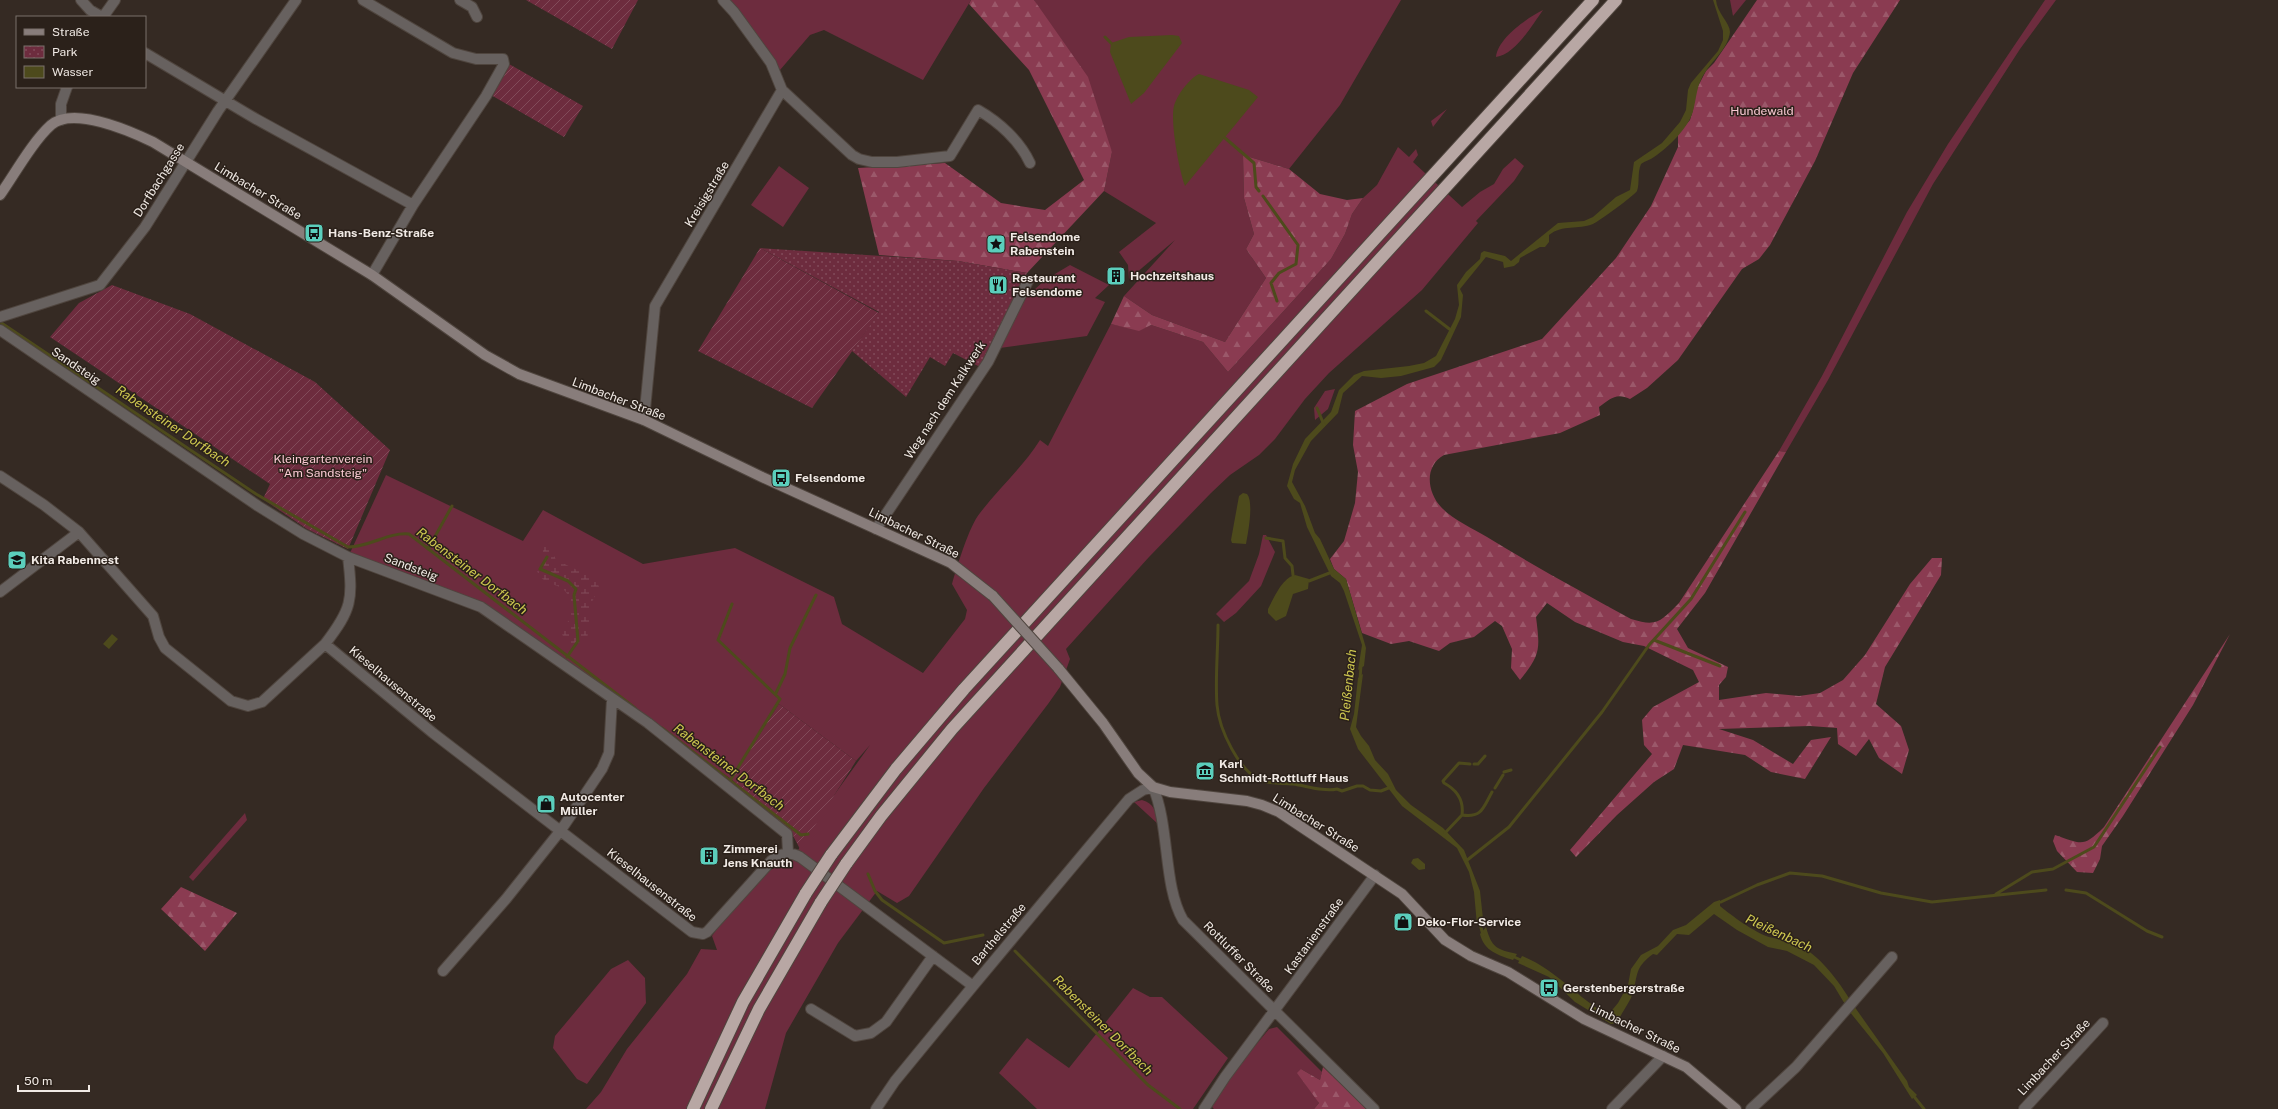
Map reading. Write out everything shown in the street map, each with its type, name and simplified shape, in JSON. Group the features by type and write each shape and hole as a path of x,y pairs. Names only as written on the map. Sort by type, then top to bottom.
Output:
{"highway":[{"path":"693,1109 743,1002 806,893 831,854 896,769 964,689 1593,0"},
{"path":"712,1109 759,1009 821,902 846,864 885,811 952,729 1616,0"}],"street":[{"path":"81,0 90,10 101,16"},
{"path":"104,16 115,0"},
{"name":"Dorfbachgasse","path":"0,316 100,284 145,227 185,162 296,0"},
{"path":"363,0 453,53 476,59 503,59 504,64 486,96 413,205 372,275"},
{"path":"460,0 472,7 477,17"},
{"path":"723,0 734,12 771,63 782,90 859,160 897,162 950,156 978,110 999,125 1026,155 1030,163"},
{"path":"146,54 225,102 413,205"},
{"path":"0,195 42,134 51,125 61,120 61,104 67,88"},
{"name":"Kreisigstraße","path":"644,420 655,306 782,90"},
{"name":"Limbacher Straße","path":"61,120 88,120 117,126 153,142 372,275 485,356 519,374 644,420 951,563 993,596 1058,668 1103,723 1138,773 1153,787 1170,792 1262,804 1279,812 1402,894 1445,940 1471,956 1508,972 1584,1019 1686,1067 1736,1109"},
{"name":"Weg nach dem Kalkwerk","path":"876,529 988,362 1028,282"},
{"name":"Sandsteig","path":"0,330 258,506 303,534 348,557 481,608 648,723 781,828 789,840 788,852"},
{"path":"0,476 44,505 79,532 153,616 159,636 165,648 231,701 248,706 262,702 325,644 338,626 348,608 351,587 348,557"},
{"path":"0,592 79,532"},
{"name":"Kieselhausenstraße","path":"325,644 432,733 561,830 692,932 703,934 712,928 771,861 788,852"},
{"path":"443,971 506,899 561,830 602,769 609,753 612,699"},
{"name":"Barthelstraße","path":"876,1109 895,1081 1129,799 1143,790 1153,787"},
{"name":"Rottluffer Straße","path":"1153,787 1161,806 1178,911 1183,920 1374,1109"},
{"path":"788,852 800,857 973,986"},
{"name":"Kastanienstraße","path":"1204,1109 1225,1077 1375,875"},
{"path":"811,1009 855,1036 871,1033 886,1022 933,956"},
{"path":"1751,1109 1796,1067 1892,957"},
{"name":"Limbacher Straße","path":"2024,1109 2103,1023"},
{"path":"1612,1109 1663,1056"}],"green space":[{"path":"526,0 638,0 612,49"},
{"path":"727,0 971,0 923,80 824,30 810,35 780,70"},
{"path":"971,0 1034,0 1088,77 1112,152 1104,191 1027,273 958,261 879,255 858,168 945,163 1001,203 1045,210 1084,180 1029,70 969,4"},
{"path":"1034,0 1401,0 1340,105 1289,169 1243,155 1244,198 1254,234 1246,249 1266,278 1225,342 1152,315 1124,296 1175,240 1129,279 1128,265 1119,252 1156,223 1104,191 1112,152"},
{"path":"1730,0 1746,0 1733,16"},
{"name":"Hundewald","path":"1757,0 1900,0 1853,73 1815,161 1770,245 1759,259 1742,269 1678,360 1647,388 1630,399 1621,396 1613,397 1599,407 1600,415 1560,433 1444,455 1433,466 1430,480 1431,487 1436,501 1441,507 1463,524 1540,569 1631,619 1647,623 1662,619 1679,603 1779,451 1786,452 1705,593 1677,629 1688,648 1728,667 1726,677 1719,685 1719,700 1766,693 1799,696 1820,693 1843,680 1865,655 1910,584 1932,558 1942,558 1941,575 1885,667 1876,704 1901,726 1909,750 1902,774 1879,758 1869,739 1856,756 1838,744 1837,728 1810,726 1719,729 1753,740 1793,764 1811,740 1831,737 1805,779 1771,772 1745,755 1683,745 1674,769 1654,782 1617,815 1576,857 1570,850 1652,754 1644,745 1642,720 1653,707 1699,682 1693,670 1644,646 1623,642 1575,622 1547,603 1536,617 1538,644 1535,657 1532,664 1520,680 1511,668 1512,649 1502,626 1495,621 1474,637 1450,643 1439,651 1409,641 1391,644 1362,633 1346,579 1334,569 1330,559 1344,541 1355,503 1358,472 1353,445 1355,411 1407,384 1542,339 1616,258 1651,206 1678,147 1678,134 1690,120 1696,90 1706,71 1714,63"},
{"path":"2045,0 2056,0 2020,49 1933,184 1828,380 1786,452 1779,451 1822,376 1907,212 1948,144"},
{"path":"1543,10 1517,45 1503,55 1496,57 1502,43 1514,29"},
{"path":"509,64 583,106 564,137 491,95"},
{"path":"1447,109 1433,127 1431,121"},
{"path":"1398,147 1409,157 1416,149 1418,155 1413,162 1462,207 1480,192 1494,184 1503,169 1515,158 1524,166 1514,181 1476,221 1478,223 1422,290 1329,373 1305,399 1275,439 1259,455 1230,475 1211,493 1149,557 1066,649 1070,659 1060,687 984,788 909,896 897,903 877,891 838,943 786,1033 765,1109 586,1109 601,1092 627,1049 687,974 701,949 717,950 712,936 716,930 768,871 779,866 788,866 822,812 870,745 856,761 779,704 731,779 478,604 350,553 386,475 523,541 543,510 643,564 735,548 834,597 842,624 923,673 965,619 967,610 952,584 964,547 976,519 1040,440 1048,446 1111,324 1139,330 1151,325 1203,342 1228,372 1331,259 1345,234 1352,214 1363,198 1377,185"},
{"path":"1243,155 1289,169 1320,194 1347,200 1363,198 1352,214 1345,234 1331,259 1228,372 1203,342 1151,325 1139,331 1111,324 1124,296 1152,315 1225,342 1266,278 1246,249 1254,234 1244,198"},
{"path":"779,166 809,188 783,227 751,205"},
{"path":"760,248 958,261 1027,273 980,367 953,353 945,366 930,357 906,397 852,351 879,312"},
{"path":"760,248 879,313 812,408 698,351"},
{"path":"1070,265 1109,285 1095,298 1105,302 1087,336 1000,348 1021,302 1045,280"},
{"name":"Kleingartenverein \"Am Sandsteig\"","path":"112,285 190,314 315,382 390,450 348,549 307,529 263,499 270,484 50,337 79,303"},
{"path":"1335,389 1328,409 1315,420 1314,408 1325,391"},
{"path":"1263,535 1266,535 1275,552 1261,586 1236,613 1224,622 1216,614 1249,581 1259,554"},
{"path":"543,546 550,547 556,560 596,579 599,587 592,602 587,640 579,648 564,639 561,631 565,624 571,619 571,605 568,595 558,586 541,578 537,571 543,555"},
{"path":"2230,634 2193,705 2123,816 2102,846 2100,859 2093,873 2077,872 2057,851 2053,841 2055,835 2077,842 2082,842 2097,834 2104,827"},
{"path":"779,704 856,761 800,849 790,830 731,779"},
{"path":"1142,800 1149,803 1154,809 1158,824 1134,802"},
{"path":"245,813 247,820 193,881 189,877"},
{"path":"181,887 237,913 205,951 161,909"},
{"path":"628,960 645,978 646,1003 587,1084 577,1079 553,1048 555,1036 611,969"},
{"path":"1133,988 1150,997 1162,997 1228,1058 1193,1109 1037,1109 999,1073 1027,1038 1069,1068"},
{"path":"1277,1027 1322,1072 1320,1080 1301,1069 1319,1103 1314,1109 1214,1109 1211,1106 1231,1075 1269,1029"},
{"path":"1323,1067 1367,1109 1314,1109 1319,1103 1297,1073 1301,1069 1320,1080"}],"water":[{"path":"1713,0 1716,0 1717,5 1728,25 1730,32 1729,38 1724,48 1700,81 1691,117 1683,130 1660,153 1641,164 1637,191 1602,219 1593,224 1582,227 1560,229 1549,235 1549,242 1545,247 1540,247 1520,258 1519,262 1514,266 1504,268 1503,262 1486,257 1460,289 1463,295 1461,317 1441,360 1434,367 1401,376 1381,378 1362,376 1343,393 1338,413 1311,441 1295,470 1292,482 1305,506 1315,533 1320,539 1334,569 1346,579 1366,648 1364,666 1358,670 1362,645 1344,591 1340,583 1331,576 1307,527 1300,503 1294,499 1287,486 1293,464 1305,439 1331,412 1339,390 1354,375 1364,371 1424,363 1436,356 1455,319 1459,305 1457,285 1466,272 1480,259 1481,253 1484,251 1505,256 1511,261 1558,223 1584,221 1593,217 1616,197 1630,190 1634,162 1662,143 1680,122 1686,110 1688,90 1691,83 1718,51 1723,40 1723,31"},
{"path":"1179,36 1182,43 1144,93 1131,104 1110,52 1111,43 1129,37"},
{"path":"1199,74 1249,90 1258,97 1185,186 1176,146 1173,113 1174,106 1187,83"},
{"path":"1243,493 1247,494 1250,504 1250,518 1246,544 1232,543 1231,540 1239,496"},
{"path":"1295,575 1309,579 1308,589 1293,594 1286,616 1276,621 1268,613 1268,609 1282,584 1290,577"},
{"path":"112,634 118,639 109,649 103,644"},
{"path":"1363,674 1356,727 1369,746 1375,760 1388,774 1396,790 1411,805 1443,828 1464,850 1480,891 1483,919 1477,925 1474,892 1469,872 1457,848 1402,806 1358,749 1350,729 1354,714 1358,678"},
{"path":"1418,858 1425,864 1425,869 1419,870 1411,863 1413,859"},
{"path":"1720,900 1720,906 1750,928 1763,935 1798,945 1816,957 1830,971 1851,1001 1846,1006 1834,986 1814,965 1787,951 1768,947 1737,930 1714,914 1689,935 1677,934 1657,955 1653,954 1646,959 1637,974 1631,998 1617,1023 1611,1024 1575,1002 1549,977 1518,963 1522,956 1535,962 1608,1015 1618,1003 1628,985 1631,969 1641,955 1658,946 1673,930 1686,925 1714,902"},
{"path":"1486,927 1490,939 1496,946 1504,951 1517,954 1513,960 1492,952 1485,945 1480,934"},
{"path":"1854,1006 1907,1081 1909,1087 1917,1095 1912,1099 1883,1053 1849,1011"}],"waterway":[{"path":"1105,37 1111,43"},
{"path":"1225,138 1254,163 1256,187 1259,191"},
{"path":"1263,196 1298,245 1296,264 1279,273 1271,283 1277,301"},
{"path":"1426,311 1452,331"},
{"name":"Rabensteiner Dorfbach","path":"0,322 256,494 348,547 364,545 394,535 409,534 635,708"},
{"path":"1317,408 1324,425"},
{"path":"428,549 452,506"},
{"path":"1466,861 1509,827 1602,712 1649,645 1691,599 1745,512"},
{"path":"1266,538 1283,541 1285,558 1292,566 1293,575"},
{"path":"547,557 540,569 568,581 576,589 574,595 578,641 567,657"},
{"path":"1309,581 1332,572"},
{"path":"776,693 785,674 790,648 816,595"},
{"path":"731,779 780,699 718,640 732,604"},
{"path":"1218,625 1216,685 1217,705 1226,737 1238,759 1246,769 1262,781 1321,789 1337,789 1342,791 1357,786 1363,786 1370,790 1381,791 1391,787"},
{"path":"1654,640 1720,666"},
{"name":"Pleißenbach","path":"1360,679 1361,665"},
{"name":"Rabensteiner Dorfbach","path":"662,728 801,835 808,834"},
{"path":"1996,894 2032,872 2053,869 2094,847 2160,747"},
{"path":"1474,764 1478,764 1485,756"},
{"path":"1462,815 1462,805 1459,796 1443,781 1459,763 1470,764"},
{"path":"1504,772 1511,770"},
{"path":"1495,788 1503,775"},
{"path":"1445,833 1462,815 1474,815 1481,811 1492,792"},
{"path":"1721,902 1757,885 1790,873 1822,876 1881,893 1932,902 2046,890"},
{"name":"Rabensteiner Dorfbach","path":"868,874 875,891 882,900 944,943 983,935"},
{"path":"2066,890 2086,893 2147,931 2162,937"},
{"name":"Pleißenbach","path":"1479,920 1483,935"},
{"name":"Rabensteiner Dorfbach","path":"1015,951 1148,1085 1180,1109"},
{"name":"Pleißenbach","path":"1512,956 1523,961"},
{"name":"Pleißenbach","path":"1912,1094 1924,1109"}],"place":[{"name":"Hans-Benz-Straße","path":"314,233"},
{"name":"Felsendome Rabenstein","path":"996,244"},
{"name":"Hochzeitshaus","path":"1116,276"},
{"name":"Restaurant Felsendome","path":"998,285"},
{"name":"Felsendome","path":"781,478"},
{"name":"Kita Rabennest","path":"17,560"},
{"name":"Karl Schmidt-Rottluff Haus","path":"1205,771"},
{"name":"Autocenter Müller","path":"546,804"},
{"name":"Zimmerei Jens Knauth","path":"709,856"},
{"name":"Deko-Flor-Service","path":"1403,922"},
{"name":"Gerstenbergerstraße","path":"1549,988"}]}
